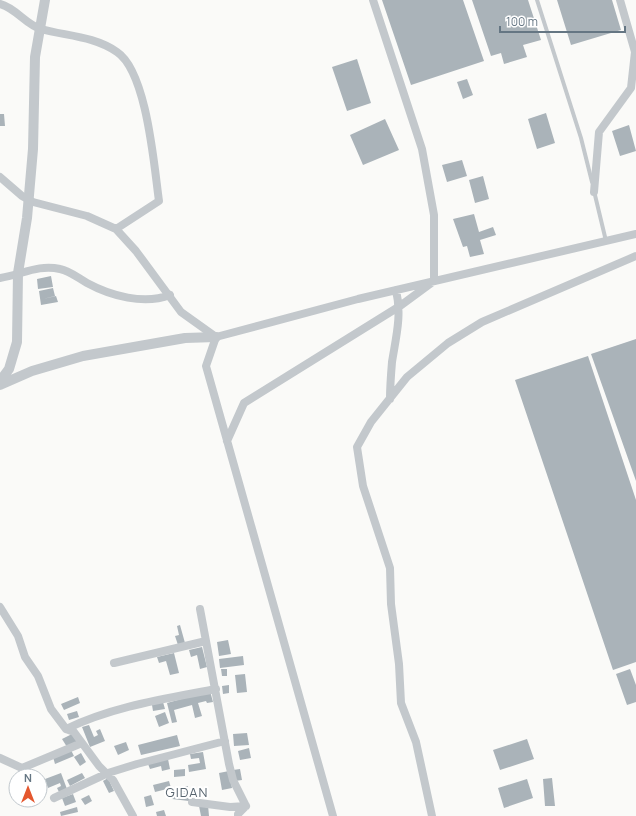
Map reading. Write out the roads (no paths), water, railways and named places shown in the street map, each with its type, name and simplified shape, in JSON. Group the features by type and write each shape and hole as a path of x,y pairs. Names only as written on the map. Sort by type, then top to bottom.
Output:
{"street":[{"path":"0,381 9,369 17,342 18,273 33,150 35,57 44,0"},
{"path":"373,0 422,149 434,215 434,282"},
{"path":"594,192 599,132 631,88 635,69 635,52 620,0"},
{"path":"0,4 8,6 40,29 79,36 118,52 136,77 144,106 159,201 116,229"},
{"path":"0,177 28,200 95,219 116,229 127,239 170,295 181,312 216,338"},
{"path":"0,385 32,371 83,356 185,338 216,338 396,290 636,234"},
{"path":"432,816 416,742 401,703 399,664 391,604 390,568 363,486 357,447 371,422 407,377 448,343 482,322 636,256"},
{"path":"0,278 36,268 48,267 61,269 88,284 133,299 157,300 170,295"},
{"path":"227,441 244,403 400,306 434,282"},
{"path":"390,399 392,362 399,325 400,306 396,290"},
{"path":"216,338 206,366 333,816"},
{"path":"0,607 18,636 25,656 38,676 51,708 66,729 74,732 99,766 108,773 118,787 133,816"},
{"path":"200,609 234,780 246,806"},
{"path":"114,663 206,641"},
{"path":"66,729 92,716 122,707 216,689"},
{"path":"54,798 108,773 225,740"},
{"path":"0,758 22,768 82,743"},
{"path":"192,802 230,807 246,806"},
{"path":"238,816 238,814 246,806"}],"lane":[{"path":"537,0 581,138 606,241"}],"district":[{"name":"GIDAN","path":"187,792"}]}
